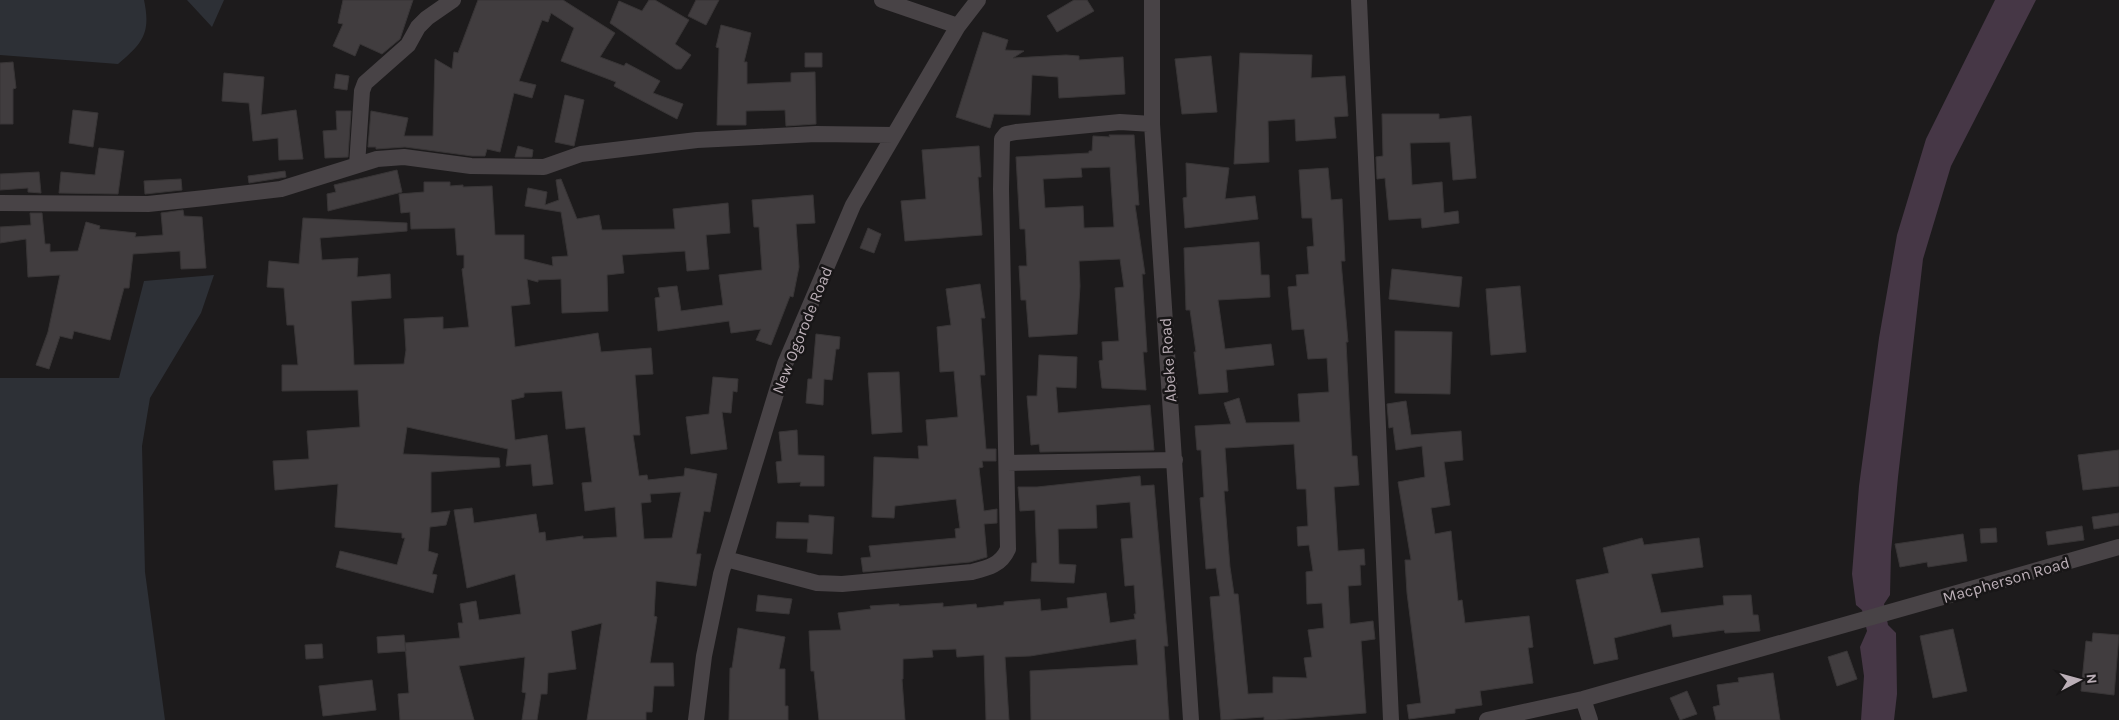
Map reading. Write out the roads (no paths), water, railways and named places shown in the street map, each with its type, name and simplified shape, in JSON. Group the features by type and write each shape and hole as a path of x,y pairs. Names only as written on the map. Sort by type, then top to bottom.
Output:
{"street":[{"path":"356,165 362,91 365,83 408,45 418,27 427,18 452,0"},
{"path":"882,0 958,26"},
{"name":"New Ogorode Road","path":"696,720 704,656 726,559 785,364 853,205 958,26 978,0"},
{"name":"Abeke Road","path":"1152,0 1152,124 1191,720"},
{"path":"1359,0 1391,720"},
{"path":"726,559 816,583 842,584 972,572 992,566 1004,558 1008,549 1000,189 1002,139 1006,134 1016,132 1120,122 1152,124"},
{"path":"0,203 148,204 281,189 377,159 404,157 471,166 544,166 581,154 697,140 816,134 894,134"},
{"path":"1007,463 1175,460"},
{"name":"Macpherson Road","path":"1487,720 1582,699 1894,613 2119,547"},
{"path":"1582,699 1590,720"}]}
